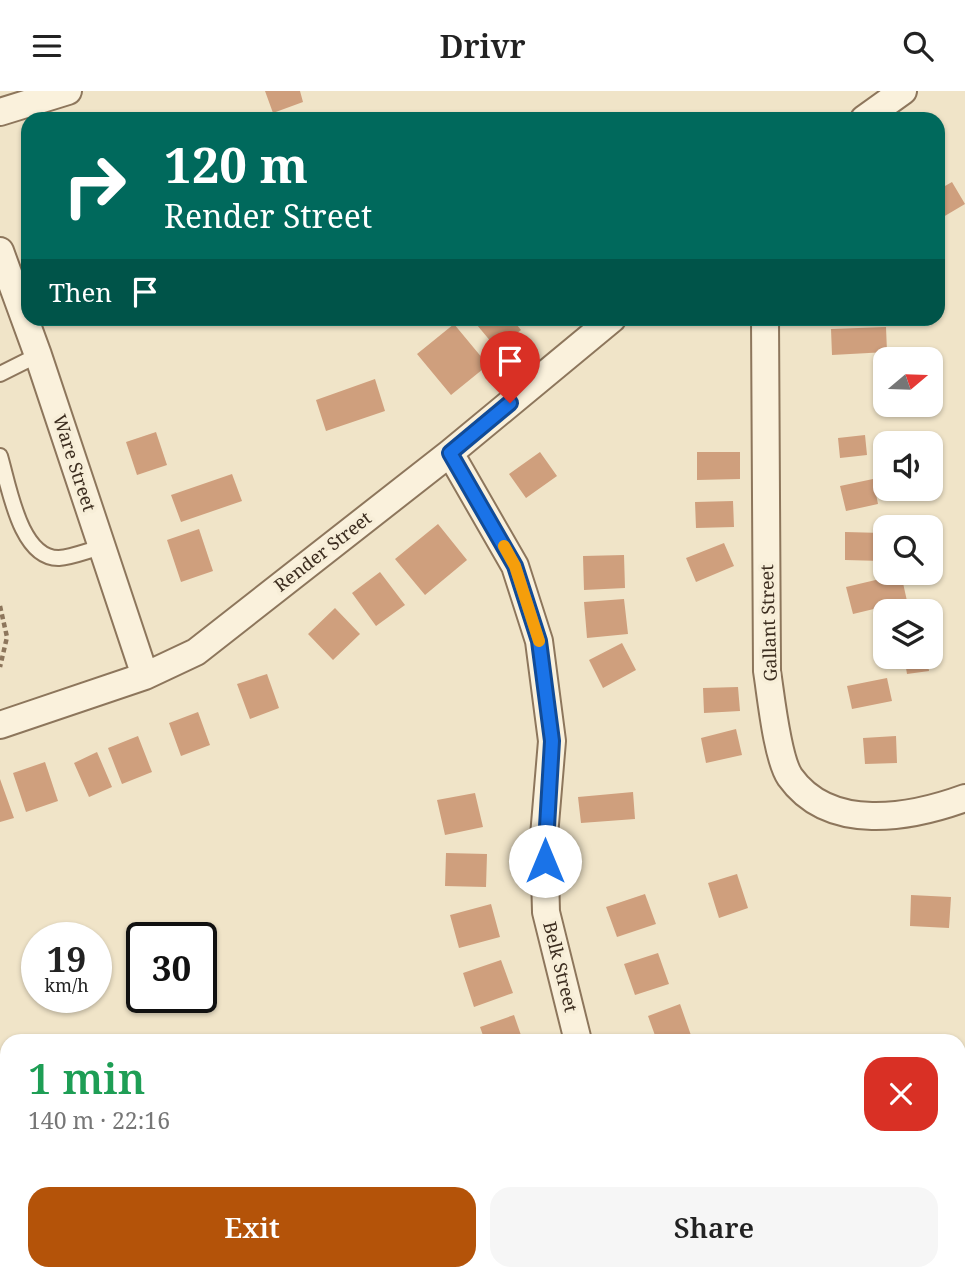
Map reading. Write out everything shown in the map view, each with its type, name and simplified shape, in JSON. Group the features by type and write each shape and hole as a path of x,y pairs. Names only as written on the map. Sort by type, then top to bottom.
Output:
{"street":[{"path":"0,112 68,91"},
{"path":"873,112 898,92"},
{"name":"Ware Street","path":"0,251 21,308"},
{"name":"Ware Street","path":"27,326 145,676"},
{"name":"Render Street","path":"0,725 145,676 195,652 450,453 604,326"},
{"name":"Gallant Street","path":"765,326 767,671 776,729 789,776 817,803 850,817 934,809 965,798"},
{"name":"Belk Street","path":"450,453 515,566 539,641 552,741 544,836 546,912 576,1034"}],"lane":[{"path":"0,374 38,355"},
{"path":"0,456 28,543 41,555 60,558 102,547"}],"path":[{"path":"0,606 8,637 0,667"}],"building":[{"path":"265,91 300,91 303,102 273,112"},
{"path":"952,182 965,204 945,216 945,186"},
{"path":"452,326 456,326 488,365 451,395 417,354"},
{"path":"478,326 518,326 521,330 497,349"},
{"path":"886,327 887,347 873,347 873,353 832,355 831,329"},
{"path":"375,379 385,411 326,431 316,400"},
{"path":"156,432 167,465 137,475 126,442"},
{"path":"865,435 867,455 840,458 838,438"},
{"path":"540,452 557,476 526,498 509,474"},
{"path":"697,452 740,452 740,479 697,480"},
{"path":"232,474 242,501 181,522 171,495"},
{"path":"873,479 873,501 877,501 878,504 846,511 840,486"},
{"path":"733,501 734,527 696,528 695,502"},
{"path":"438,524 467,560 425,595 395,559"},
{"path":"199,529 213,571 181,582 167,540"},
{"path":"845,532 873,533 873,561 845,560"},
{"path":"724,543 734,566 696,582 686,558"},
{"path":"624,555 625,588 584,590 583,556"},
{"path":"380,572 405,605 376,626 352,593"},
{"path":"873,581 873,585 903,585 907,599 873,599 873,609 853,614 846,587"},
{"path":"624,599 628,634 587,638 584,602"},
{"path":"335,608 360,634 333,660 308,634"},
{"path":"622,643 636,670 603,688 589,660"},
{"path":"906,669 929,669 929,671 907,674"},
{"path":"267,674 279,708 250,719 237,684"},
{"path":"887,678 892,701 852,709 847,686"},
{"path":"738,687 740,711 704,713 703,688"},
{"path":"198,712 210,745 181,756 169,723"},
{"path":"736,729 742,755 706,763 701,738"},
{"path":"138,736 152,772 122,784 108,748"},
{"path":"896,736 897,763 865,764 863,738"},
{"path":"97,752 112,787 89,797 74,763"},
{"path":"45,762 58,801 26,812 13,773"},
{"path":"0,779 14,818 0,822"},
{"path":"633,792 635,819 581,823 578,797"},
{"path":"475,793 483,827 445,835 437,800"},
{"path":"446,853 487,854 486,887 445,886"},
{"path":"737,874 748,908 719,918 708,883"},
{"path":"645,894 656,924 617,937 606,907"},
{"path":"911,895 951,897 949,928 910,926"},
{"path":"491,904 500,937 459,948 450,915"},
{"path":"658,953 669,984 635,995 624,964"},
{"path":"501,960 513,993 474,1007 463,973"},
{"path":"680,1004 691,1034 654,1034 648,1016"},
{"path":"514,1015 521,1034 482,1034 480,1027"}],"slow traffic":[{"path":"504,546 515,566 539,641"}],"route":[{"path":"510,403 450,453 515,566 539,641 552,741 544,836 545,861"}]}
